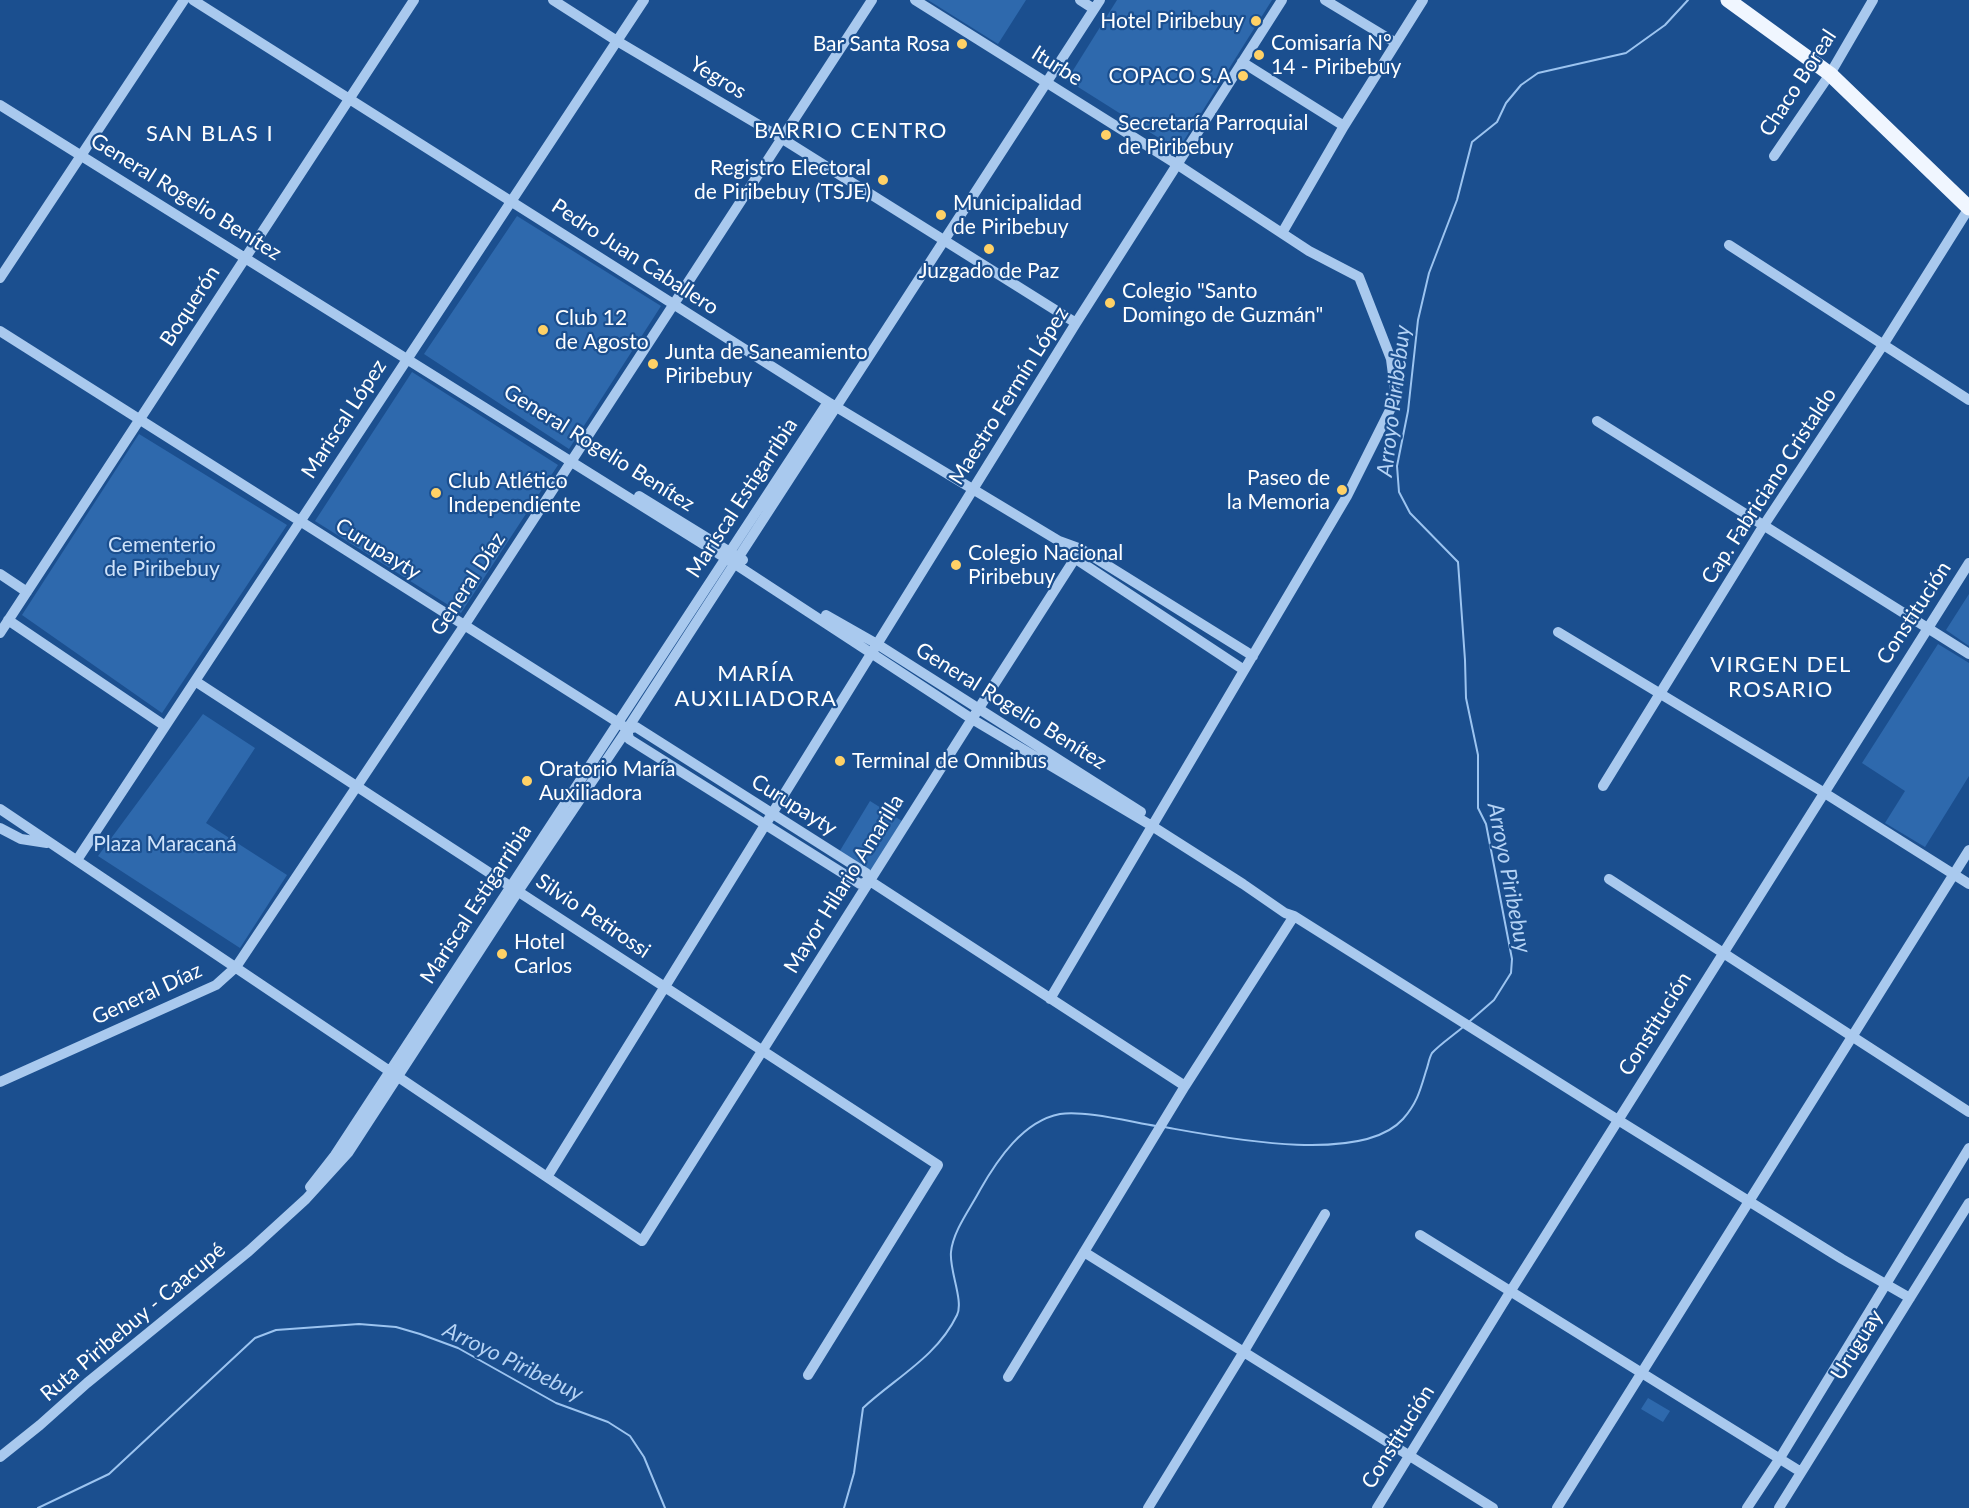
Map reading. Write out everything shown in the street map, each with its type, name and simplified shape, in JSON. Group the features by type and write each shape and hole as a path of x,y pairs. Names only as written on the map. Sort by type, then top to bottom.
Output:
{"main road":[{"path":"1728,0 1830,74 1969,207"}],"street":[{"path":"0,278 184,0"},
{"name":"Pedro Juan Caballero","path":"193,0 832,405 1079,554"},
{"name":"Boquerón","path":"0,633 414,0"},
{"name":"Yegros","path":"553,0 617,41 781,138 1076,323"},
{"name":"Mariscal López","path":"77,860 644,0"},
{"name":"General Díaz","path":"0,1082 216,986 236,967 464,626 872,0"},
{"name":"Iturbe","path":"915,0 1178,165 1309,251 1359,277 1391,359 1396,398 1347,496 1050,999"},
{"path":"832,405 944,242 1097,5 1080,0"},
{"name":"Maestro Fermín López","path":"547,1177 1076,323 1282,0"},
{"path":"1325,0 1396,43"},
{"path":"1282,233 1344,126 1423,0"},
{"name":"Chaco Boreal","path":"1774,156 1830,74 1873,0"},
{"path":"1242,62 1344,126"},
{"name":"General Rogelio Benítez","path":"0,96 83,152 732,558 975,714 1154,824 1285,912 1749,1201 1910,1298"},
{"name":"General Rogelio Benítez","path":"0,105 83,152"},
{"name":"Cap. Fabriciano Cristaldo","path":"1604,786 1764,525 1883,345 1969,207"},
{"path":"1729,245 1969,399"},
{"name":"Curupayty","path":"0,331 623,726 636,727 866,873 870,881 860,884 764,825 629,739 623,726"},
{"name":"Ruta Piribebuy - Caacupé","path":"0,1458 87,1383 249,1251 323,1182 348,1153 395,1073 832,405"},
{"path":"1597,421 1969,654"},
{"path":"1079,554 1252,656"},
{"path":"1079,554 1244,670"},
{"name":"Mayor Hilario Amarilla","path":"547,1177 642,1241 975,714 1079,554"},
{"name":"Constitución","path":"1377,1508 1823,792 1969,563"},
{"path":"0,574 27,592"},
{"path":"8,620 165,726"},
{"path":"1558,632 1823,792 1969,884"},
{"name":"Silvio Petirossi","path":"195,681 938,1165 808,1375"},
{"path":"0,808 547,1177"},
{"path":"0,828 21,839 52,844"},
{"path":"1557,1508 1969,850"},
{"path":"1609,879 1969,1113"},
{"path":"870,881 1185,1086"},
{"path":"1008,1377 1185,1086 1294,916"},
{"path":"1747,1508 1780,1458 1969,1148"},
{"name":"Uruguay","path":"1779,1508 1969,1203"},
{"path":"1148,1508 1325,1214"},
{"path":"1420,1235 1801,1472"},
{"path":"1084,1252 1492,1508"}],"green space":[{"path":"928,0 1026,0 998,44"},
{"path":"1117,0 1272,0 1178,150 1067,80"},
{"name":"Club 12 de Agosto","path":"517,216 661,306 569,449 424,354"},
{"name":"Club Atlético Independiente","path":"412,372 558,465 461,613 315,521"},
{"name":"Cementerio de Piribebuy","path":"139,434 287,525 162,713 22,615"},
{"path":"1969,594 1969,646 1946,630"},
{"path":"1938,644 1969,663 1969,776 1925,847 1885,823 1905,791 1862,763"},
{"name":"Plaza Maracaná","path":"203,714 255,748 206,823 287,875 240,948 98,856"},
{"path":"870,801 902,821 870,873 838,854"},
{"path":"1648,1398 1670,1411 1663,1422 1641,1409"}],"waterway":[{"name":"Arroyo Piribebuy","path":"1470,1021 1494,1000 1511,973 1512,959 1486,824 1478,808 1478,755 1466,698 1458,562 1410,513 1399,492 1397,466 1408,411 1418,320 1429,273 1457,200 1472,142 1497,122 1506,103 1521,85 1538,73 1626,53 1665,25 1688,0"},
{"name":"Arroyo Piribebuy","path":"1164,1127 1253,1141 1324,1145 1356,1141 1383,1133 1403,1119 1412,1108 1432,1053 1463,1027"},
{"name":"Arroyo Piribebuy","path":"844,1508 854,1473 863,1408 927,1355 949,1330 957,1315 959,1302 951,1259 952,1244 962,1220 1003,1155 1023,1133 1034,1125 1060,1114 1094,1115 1156,1126"},
{"name":"Arroyo Piribebuy","path":"38,1508 109,1474 255,1338 276,1330 359,1324 396,1327 458,1348 556,1403 608,1422 630,1436 644,1457 665,1508"}],"place":[{"name":"Hotel Piribebuy","path":"1256,21"},
{"name":"Bar Santa Rosa","path":"962,44"},
{"name":"Comisaría N° 14 - Piribebuy","path":"1259,55"},
{"name":"COPACO S.A","path":"1243,76"},
{"name":"Secretaría Parroquial de Piribebuy","path":"1106,135"},
{"name":"Registro Electoral de Piribebuy (TSJE)","path":"883,180"},
{"name":"Municipalidad de Piribebuy","path":"941,215"},
{"name":"Juzgado de Paz","path":"989,249"},
{"name":"Colegio \"Santo Domingo de Guzmán\"","path":"1110,303"},
{"name":"Club 12 de Agosto","path":"543,330"},
{"name":"Junta de Saneamiento Piribebuy","path":"653,364"},
{"name":"Paseo de la Memoria","path":"1342,490"},
{"name":"Club Atlético Independiente","path":"436,493"},
{"name":"Colegio Nacional Piribebuy","path":"956,565"},
{"name":"Terminal de Omnibus","path":"840,761"},
{"name":"Oratorio María Auxiliadora","path":"527,781"},
{"name":"Hotel Carlos","path":"502,954"}],"district":[{"name":"BARRIO CENTRO","path":"851,131"},
{"name":"SAN BLAS I","path":"210,134"},
{"name":"VIRGEN DEL ROSARIO","path":"1781,678"},
{"name":"MARÍA AUXILIADORA","path":"756,686"}]}
